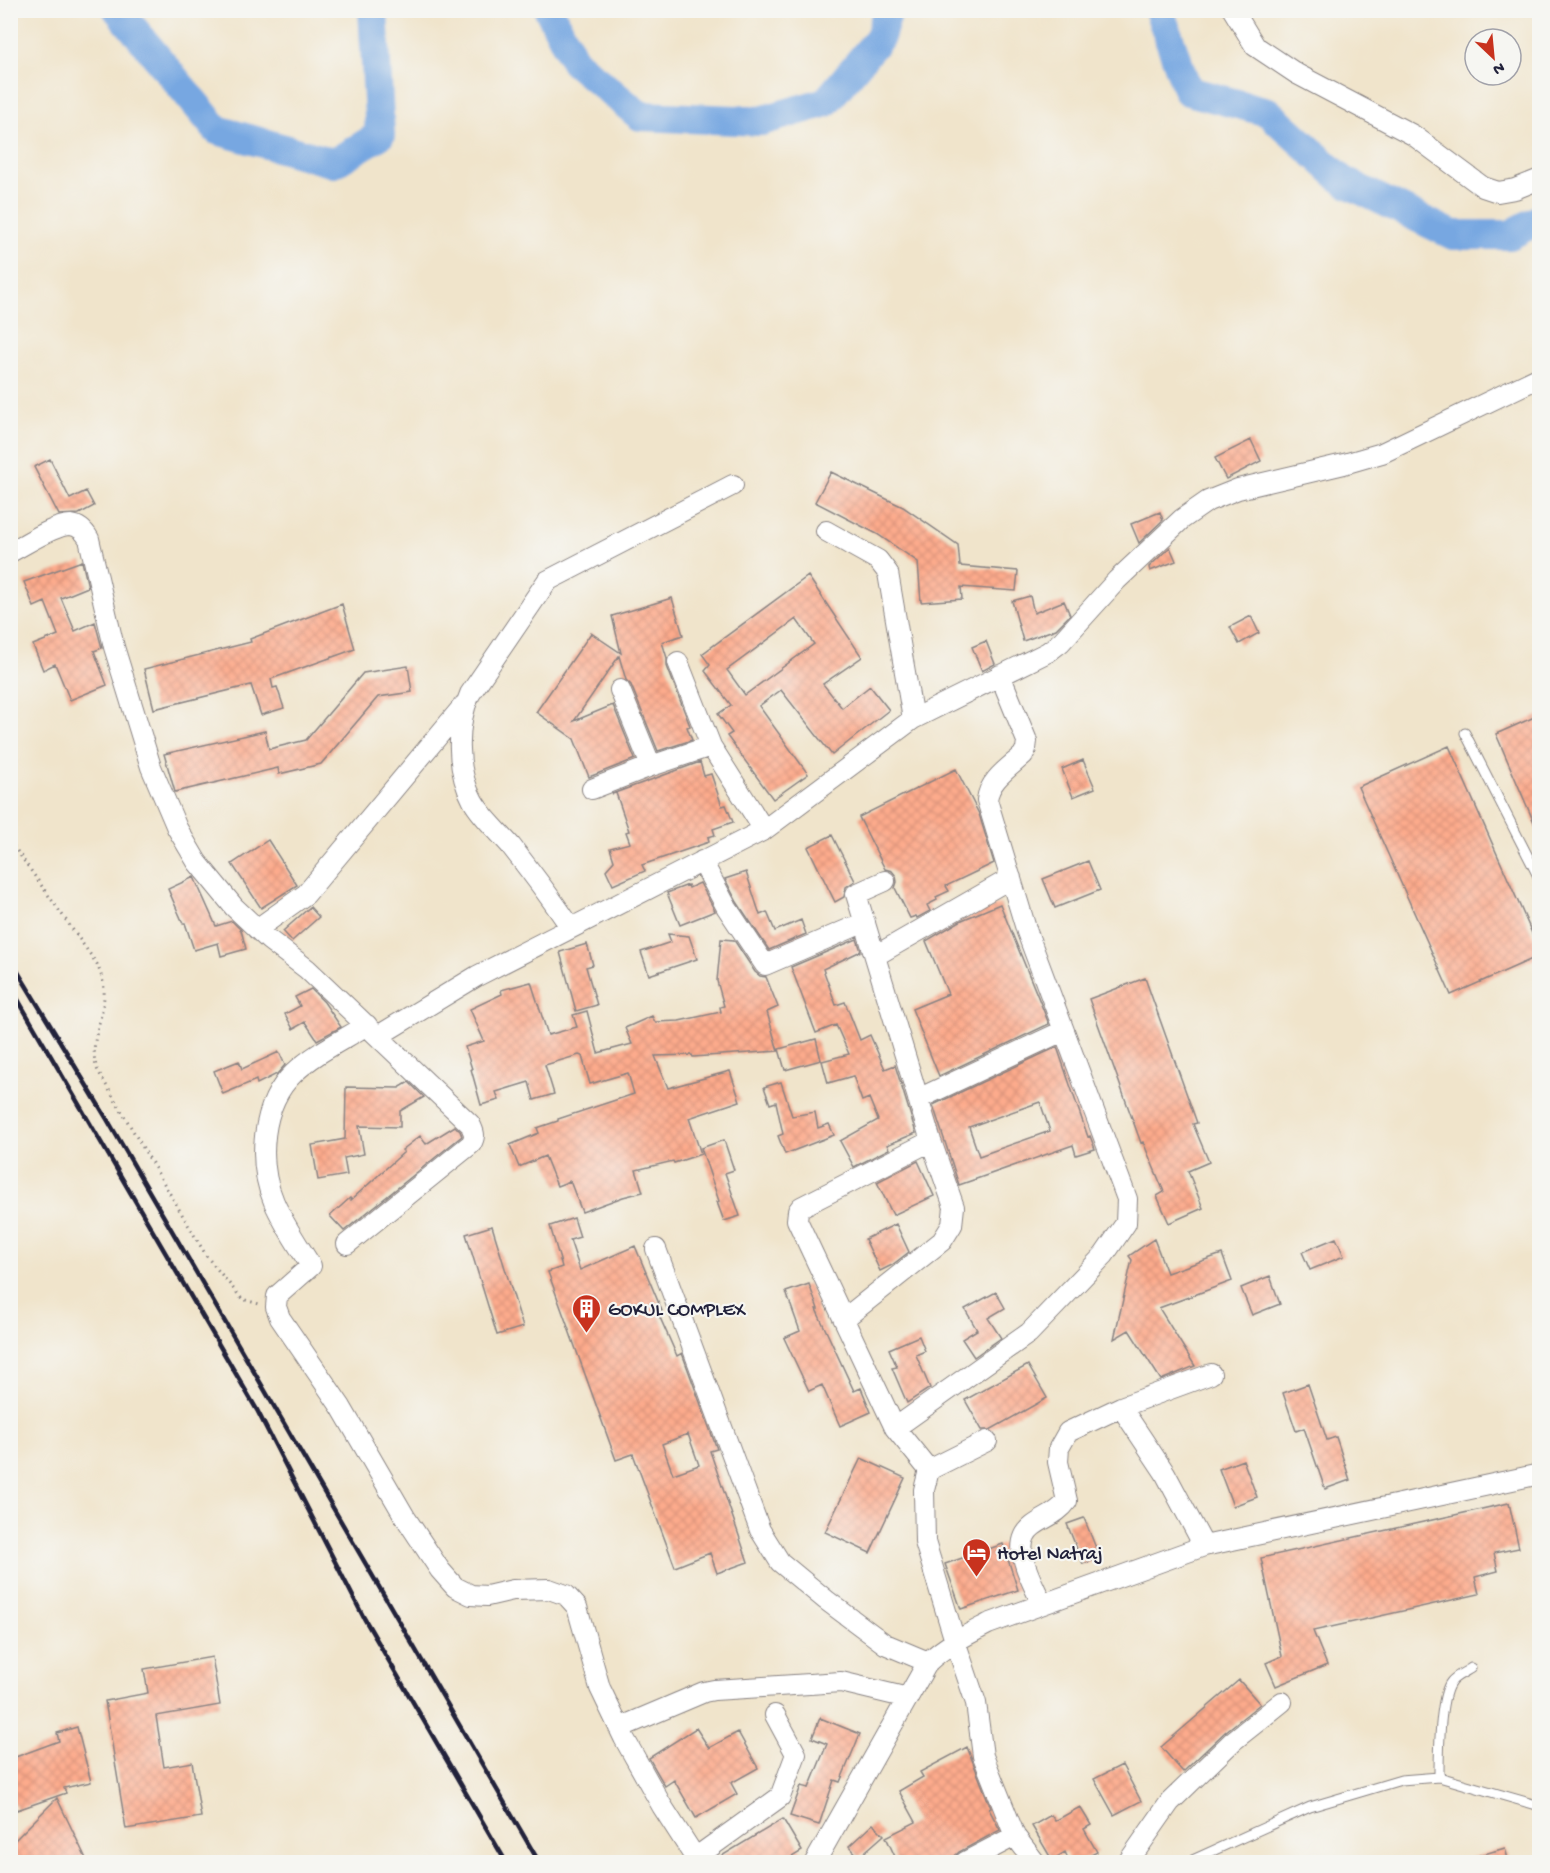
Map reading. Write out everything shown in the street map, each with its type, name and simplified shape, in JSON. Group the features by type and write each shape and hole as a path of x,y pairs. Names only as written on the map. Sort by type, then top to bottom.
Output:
{"street":[{"path":"1233,10 1255,46 1297,74 1413,135 1483,187 1498,192 1515,189 1539,179"},
{"path":"775,1715 796,1754 780,1797 697,1861 662,1806 600,1688 577,1607 566,1595 549,1589 513,1590 487,1596 471,1595 455,1587 440,1570 405,1517 341,1407 280,1318 276,1306 277,1296 311,1266 285,1225 273,1200 267,1174 265,1137 275,1098 293,1074 309,1060 373,1030 764,830 913,719 1048,652 1061,642 1117,580 1182,519 1208,501 1238,489 1383,453 1539,376"},
{"path":"571,928 538,879 474,802 466,786 460,749 461,726 466,703 547,581 733,485"},
{"path":"10,552 60,526 72,525 83,529 89,539 117,657 148,758 177,828 197,862 234,907 269,940 307,969 373,1030 470,1125 475,1133 471,1144 347,1244"},
{"path":"826,531 878,561 888,573 913,719"},
{"path":"678,662 711,746 764,830"},
{"path":"895,1428 1029,1333 1104,1255 1126,1223 1128,1199 1027,932 987,800 993,783 1023,755 1027,741 1000,675"},
{"path":"620,690 651,766"},
{"path":"257,929 306,894 466,703"},
{"path":"592,789 711,746"},
{"path":"702,861 727,908 765,965 865,922"},
{"path":"875,956 1011,878"},
{"path":"844,1319 942,1241 952,1224 954,1207 931,1141 856,894 885,881"},
{"path":"918,1099 1063,1031"},
{"path":"929,1470 895,1428 797,1220 801,1207 931,1141"},
{"path":"656,1249 760,1530 780,1562 885,1644 928,1662"},
{"path":"1042,1604 1022,1554 1023,1536 1032,1527 1060,1510 1067,1501 1058,1462 1059,1448 1068,1432 1121,1407 1211,1374"},
{"path":"1121,1407 1165,1473 1204,1546"},
{"path":"987,1441 929,1470 924,1490 925,1542 976,1703 983,1756 1014,1836 1035,1863"},
{"path":"815,1863 928,1662 955,1641 988,1624 1204,1546 1539,1474"},
{"path":"619,1728 704,1692 714,1690 841,1682 908,1698"},
{"path":"1128,1863 1170,1802 1233,1741 1282,1702"},
{"path":"965,1863 1014,1836"}],"lane":[{"path":"1465,733 1539,880"},
{"path":"1439,1777 1438,1746 1443,1704 1451,1682 1471,1668"},
{"path":"1188,1863 1310,1807 1401,1780 1439,1777 1539,1806"}],"path":[{"path":"10,841 97,963 104,985 93,1058 98,1071 207,1257 242,1299 250,1303 276,1306"}],"building":[{"path":"1251,440 1261,461 1226,479 1215,458"},
{"path":"50,459 70,499 86,491 94,506 79,514 59,515 34,467"},
{"path":"831,472 903,507 958,545 960,566 1018,571 1016,591 961,587 962,599 921,602 918,562 877,534 815,502"},
{"path":"1160,512 1163,520 1139,543 1131,524"},
{"path":"1170,547 1176,561 1150,571 1149,567"},
{"path":"82,561 88,587 61,598 75,631 95,622 102,648 94,651 107,685 70,700 55,664 43,670 33,645 58,635 45,602 34,607 24,582"},
{"path":"808,576 862,657 823,684 842,708 870,686 889,710 832,755 781,690 759,706 808,774 773,799 727,736 732,733 718,714 731,705 705,671 710,665 702,654","holes":["796,619 814,644 745,695 727,670"]},
{"path":"1030,596 1034,613 1064,601 1070,615 1056,629 1023,641 1012,601"},
{"path":"672,598 683,635 662,642 667,666 690,726 687,727 692,740 658,751 631,685 626,680 619,656 574,721 613,705 635,759 589,777 574,739 536,712 591,633 621,653 612,616"},
{"path":"342,604 355,649 271,679 273,688 277,687 284,708 261,715 251,685 154,709 144,669 251,642 250,639"},
{"path":"1251,616 1259,633 1239,644 1230,627"},
{"path":"986,641 995,664 982,671 972,647"},
{"path":"408,666 412,692 378,697 321,764 279,774 278,768 175,792 164,754 265,731 269,749 306,740 363,673"},
{"path":"1539,715 1539,834 1496,734"},
{"path":"1449,746 1539,949 1539,956 1451,995 1358,787"},
{"path":"1083,760 1095,788 1073,797 1062,769"},
{"path":"700,762 704,776 711,774 722,806 726,805 733,822 713,829 715,835 708,837 709,842 642,865 645,871 613,885 606,870 614,861 610,848 630,843 626,832 629,831 616,793 612,794"},
{"path":"956,769 979,814 994,863 946,886 949,891 936,897 937,900 927,905 930,911 917,918 916,916 910,918 895,888 896,876 892,871 885,869 859,817"},
{"path":"832,835 855,881 846,887 844,897 835,902 808,847"},
{"path":"268,840 297,885 261,908 232,864"},
{"path":"1088,861 1100,890 1055,908 1043,879"},
{"path":"746,872 760,915 767,912 775,931 801,920 806,934 769,950 737,902 725,879"},
{"path":"194,877 216,926 232,921 241,930 246,949 221,956 218,943 194,950 185,923 168,889"},
{"path":"700,883 715,911 680,925 667,893"},
{"path":"1000,904 1049,1024 939,1076 912,1009 948,994 926,941 962,920"},
{"path":"310,907 319,917 292,941 283,931"},
{"path":"668,934 689,936 697,959 649,975 641,952 671,942"},
{"path":"721,939 734,940 755,972 766,977 778,1007 767,1012 778,1051 693,1057 692,1055 655,1056 668,1088 730,1071 740,1101 689,1118 701,1154 674,1163 673,1161 636,1170 643,1192 582,1212 570,1181 557,1186 545,1156 519,1167 510,1145 539,1133 537,1128 558,1121 558,1119 634,1094 628,1073 590,1084 582,1056 579,1055 545,1065 554,1094 534,1100 529,1082 496,1092 499,1100 481,1105 465,1047 484,1041 470,1009 502,994 501,990 531,982 548,1035 577,1027 573,1015 587,1011 598,1053 632,1044 625,1028 652,1016 655,1022 679,1021 721,1012 720,1007 724,1006 717,981"},
{"path":"857,939 861,951 823,969 836,1005 845,1002 860,1040 870,1035 885,1069 895,1065 916,1133 887,1145 889,1149 854,1167 840,1141 878,1120 869,1098 862,1101 853,1076 828,1083 822,1061 849,1054 836,1025 816,1033 791,967"},
{"path":"587,944 593,965 586,967 597,1005 576,1011 560,952"},
{"path":"1145,978 1197,1123 1193,1124 1209,1162 1188,1171 1203,1208 1169,1223 1157,1196 1164,1192 1143,1142 1141,1143 1089,999"},
{"path":"311,989 324,1002 341,1027 317,1040 305,1022 293,1029 285,1014 300,1006 295,997"},
{"path":"816,1039 821,1060 785,1070 779,1049"},
{"path":"1057,1047 1088,1137 1090,1136 1095,1149 1076,1155 1073,1145 959,1185 933,1105","holes":["1040,1102 1050,1131 979,1156 969,1127"]},
{"path":"279,1052 285,1065 277,1074 257,1084 256,1080 223,1094 214,1071 239,1061 242,1069"},
{"path":"409,1082 424,1097 400,1111 400,1127 359,1126 364,1154 344,1158 347,1175 318,1180 312,1145 345,1139 346,1087 399,1088"},
{"path":"781,1082 792,1116 815,1112 818,1128 829,1124 834,1135 785,1154 778,1136 783,1134 776,1102 770,1104 764,1087"},
{"path":"455,1126 462,1136 344,1231 330,1216 350,1198 351,1200 404,1152 402,1150 420,1136 426,1144"},
{"path":"724,1140 734,1170 725,1173 740,1216 724,1221 701,1148"},
{"path":"918,1161 934,1196 893,1215 877,1182"},
{"path":"574,1218 580,1237 570,1240 580,1270 635,1246 662,1311 658,1313 677,1356 682,1353 717,1449 710,1451 748,1562 717,1573 710,1553 675,1567 633,1454 616,1460 548,1272 562,1267 550,1226","holes":["688,1434 699,1465 673,1474 662,1444"]},
{"path":"896,1224 909,1252 880,1271 865,1239"},
{"path":"492,1226 523,1327 497,1335 466,1234"},
{"path":"1336,1238 1344,1256 1310,1270 1302,1252"},
{"path":"1154,1239 1167,1273 1222,1254 1232,1281 1159,1308 1195,1366 1161,1380 1129,1330 1114,1339 1132,1260 1129,1256"},
{"path":"1270,1276 1280,1304 1252,1315 1241,1288"},
{"path":"809,1284 818,1309 816,1309 854,1391 861,1388 871,1412 840,1426 822,1385 809,1391 784,1338 800,1331 786,1292"},
{"path":"996,1292 1005,1308 988,1318 1001,1338 974,1357 962,1339 977,1330 965,1309"},
{"path":"919,1336 925,1351 916,1355 930,1388 907,1403 892,1368 897,1367 889,1349"},
{"path":"1028,1365 1047,1398 990,1430 982,1430 965,1400"},
{"path":"1308,1384 1327,1440 1336,1437 1350,1480 1325,1489 1304,1428 1296,1431 1283,1393"},
{"path":"861,1458 905,1478 870,1553 825,1532"},
{"path":"1243,1460 1257,1497 1233,1506 1219,1469"},
{"path":"1509,1503 1519,1548 1494,1553 1498,1571 1475,1577 1479,1594 1313,1631 1327,1665 1276,1686 1266,1663 1282,1656 1261,1558"},
{"path":"1084,1518 1100,1558 1083,1564 1067,1524"},
{"path":"1003,1544 1018,1590 961,1609 945,1564"},
{"path":"212,1657 220,1705 156,1716 164,1767 192,1762 201,1817 126,1829 105,1701 148,1693 144,1669"},
{"path":"1239,1680 1260,1704 1225,1732 1183,1772 1161,1747"},
{"path":"820,1718 860,1734 840,1782 834,1780 819,1825 790,1816 801,1786 809,1788 827,1744 812,1738"},
{"path":"77,1727 91,1782 64,1788 66,1793 17,1810 10,1792 10,1759 59,1741 57,1733"},
{"path":"696,1728 709,1748 738,1732 758,1768 731,1783 737,1794 696,1818 674,1780 665,1786 649,1758"},
{"path":"967,1747 991,1808 989,1809 1000,1830 959,1852 953,1863 898,1863 886,1837 916,1822 899,1791 923,1777 920,1772"},
{"path":"1122,1765 1141,1801 1114,1815 1094,1779"},
{"path":"57,1798 88,1863 10,1863 10,1845"},
{"path":"1080,1807 1091,1825 1084,1829 1097,1852 1077,1863 1070,1863 1065,1852 1052,1860 1032,1826 1051,1815 1055,1821"},
{"path":"783,1819 802,1851 782,1863 710,1863"},
{"path":"873,1824 884,1835 859,1857 849,1846"},
{"path":"1505,1848 1509,1863 1468,1863 1467,1859"}],"waterway":[{"path":"118,10 217,130 334,163 380,135 373,10"},
{"path":"549,10 575,62 640,116 761,121 826,102 880,37 888,10"},
{"path":"1159,10 1188,91 1268,112 1345,182 1453,235 1510,235 1540,219"}],"railway":[{"path":"10,959 107,1119 539,1862"},
{"path":"10,986 257,1410 364,1618 506,1862"}],"place":[{"name":"GOKUL COMPLEX","path":"587,1334"},
{"name":"Hotel Natraj","path":"976,1578"}]}
